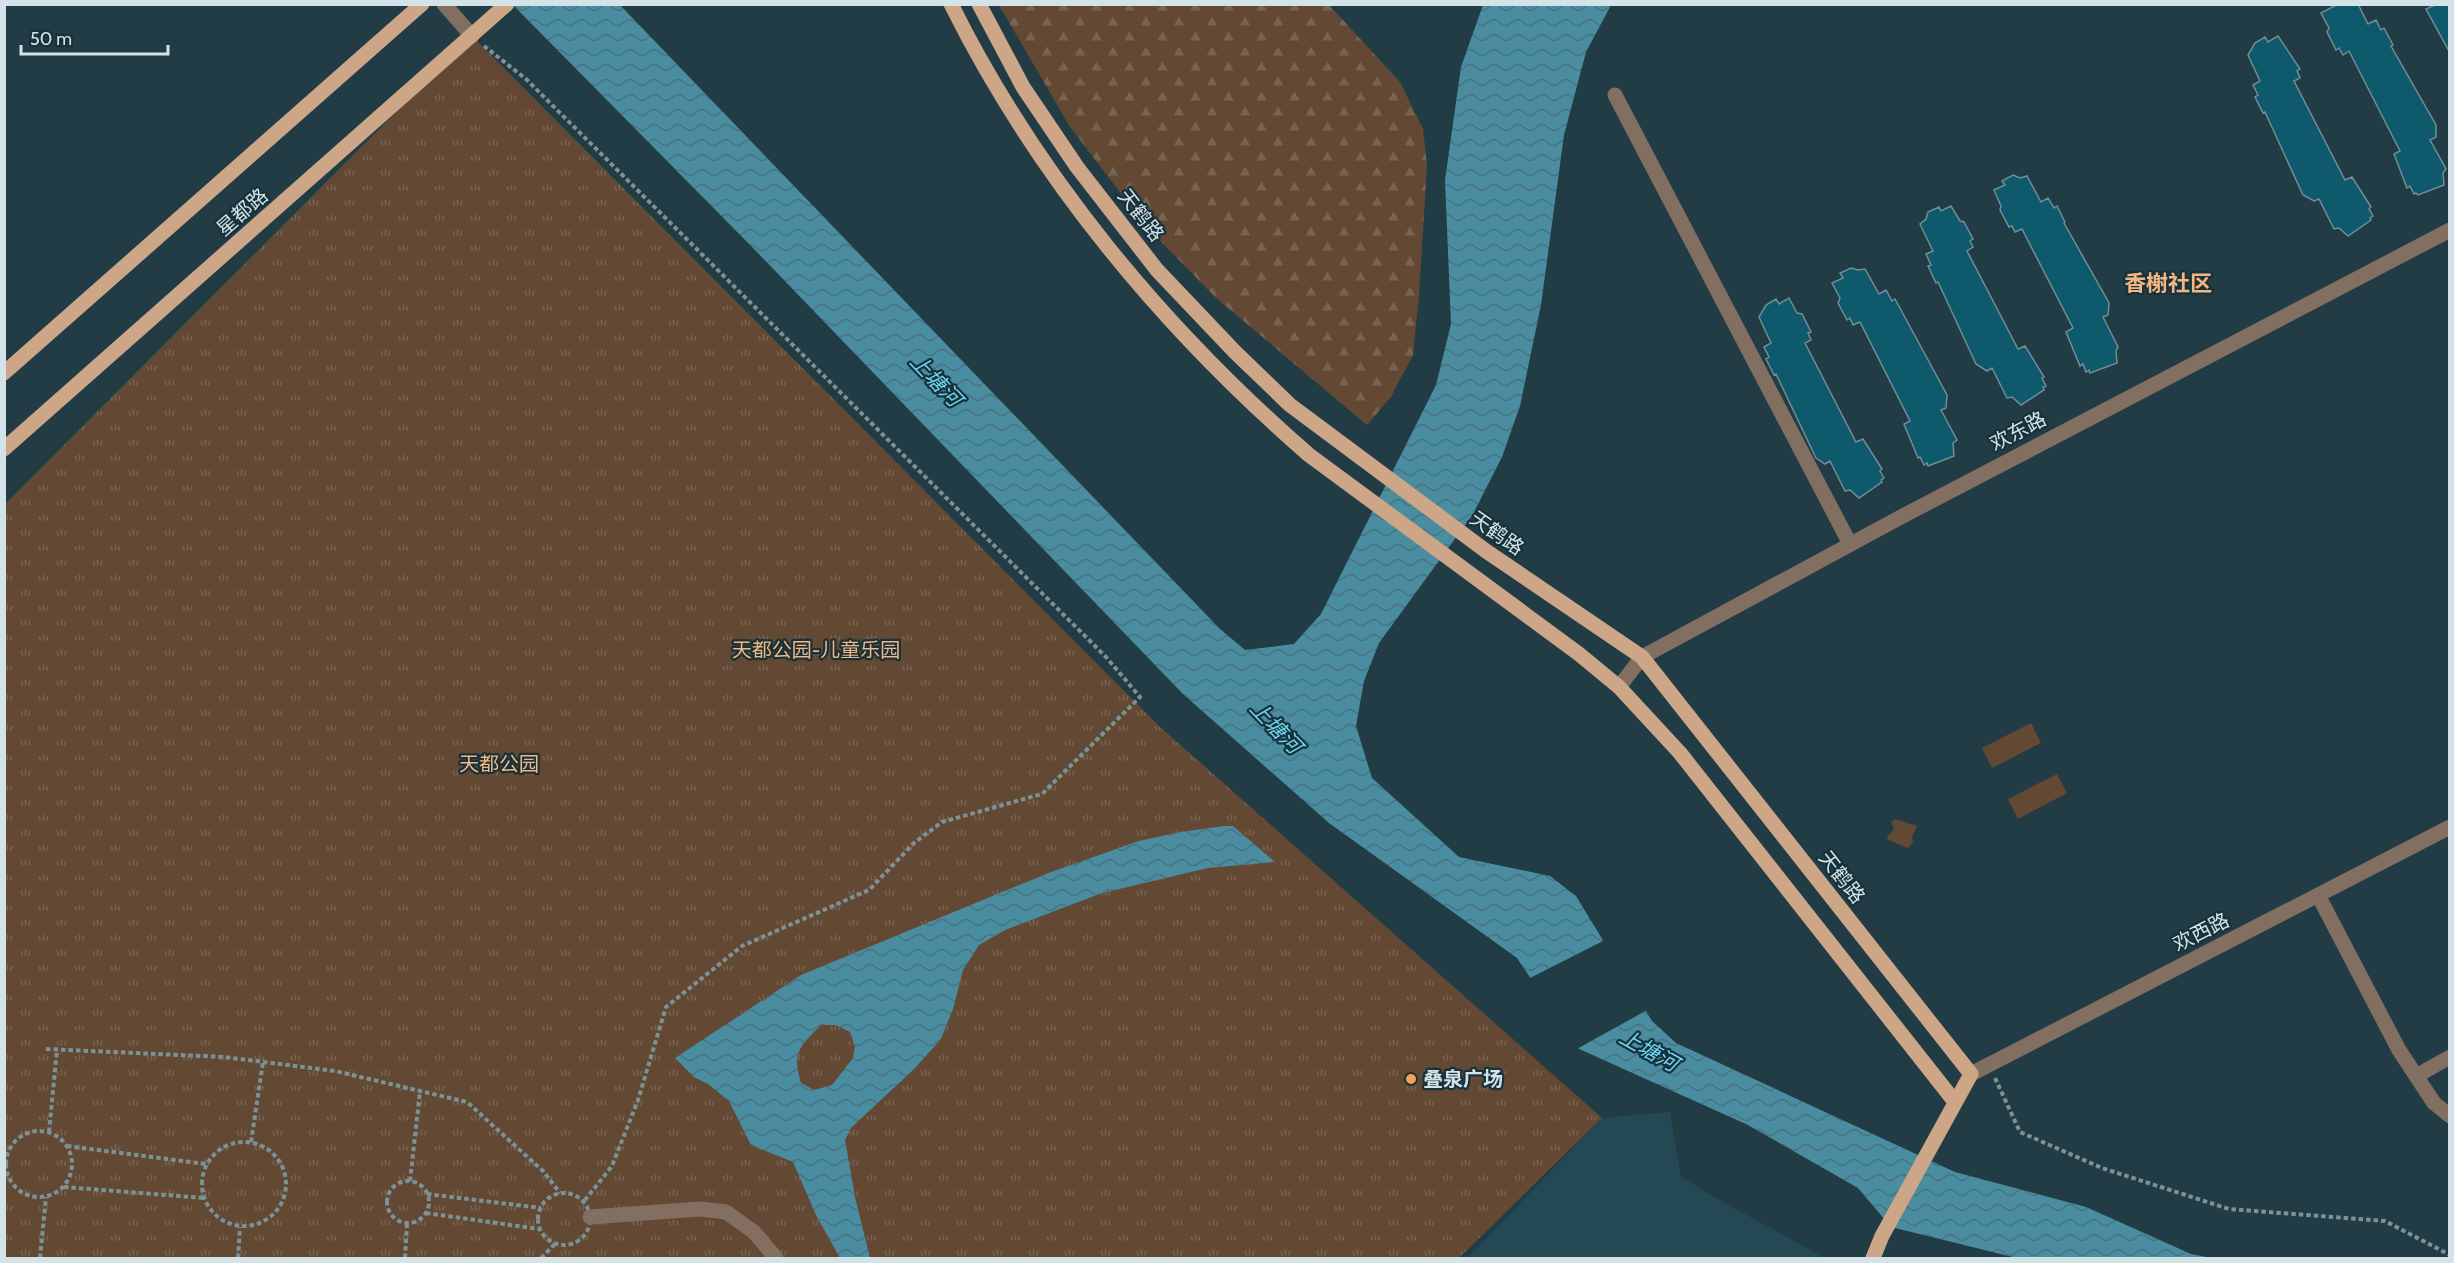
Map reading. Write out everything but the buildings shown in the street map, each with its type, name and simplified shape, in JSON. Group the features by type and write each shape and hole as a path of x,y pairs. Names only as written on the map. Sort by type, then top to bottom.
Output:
{"main road":[{"name":"星都路","path":"4,373 422,4"},
{"name":"星都路","path":"4,449 507,4"},
{"path":"951,4 988,76 1034,148 1073,202 1180,332 1269,420 1309,455 1474,575 1619,687 1680,753 1955,1102"},
{"name":"天鹤路","path":"979,4 1023,87 1063,147 1157,270 1235,352 1290,405 1486,551 1642,657 1971,1074"},
{"path":"1873,1258 1882,1236 1971,1074"}],"street":[{"path":"444,4 477,31"},
{"path":"1615,95 1850,544"},
{"name":"欢东路","path":"1619,687 1642,657 1850,544 2450,230"},
{"name":"欢西路","path":"1971,1074 2450,827"},
{"path":"2318,895 2399,1050 2434,1102 2450,1116"},
{"path":"2416,1076 2450,1057"},
{"path":"590,1217 700,1209 726,1212 754,1232 776,1258"}],"path":[{"path":"477,31 1106,657 1140,697 1042,794 942,822 914,843 869,890 742,946 666,1007 638,1100 612,1166 584,1201"},
{"path":"46,1049 224,1057 336,1071 467,1102 543,1171 560,1193"},
{"path":"50,1132 57,1050"},
{"path":"251,1142 263,1062"},
{"path":"1988,1065 2020,1132 2102,1168 2229,1209 2385,1221 2450,1255"},
{"path":"410,1181 420,1091"},
{"path":"38,1130 50,1132 60,1137 67,1146 72,1156 73,1168 64,1187 56,1194 35,1198 16,1189 6,1170 6,1158 17,1138 27,1132 38,1130"},
{"path":"237,1142 251,1142 263,1146 275,1155 284,1167 287,1182 285,1196 279,1210 268,1220 254,1226 240,1227 226,1223 214,1214 204,1198 202,1177 206,1164 225,1146 237,1142"},
{"path":"67,1146 206,1164"},
{"path":"410,1181 420,1185 427,1194 429,1203 426,1213 418,1221 407,1223 391,1215 387,1203 390,1190 395,1185 410,1181"},
{"path":"64,1187 204,1198"},
{"path":"560,1193 577,1196 584,1201 590,1217 586,1234 572,1244 555,1244 548,1240 540,1229 538,1216 541,1208 552,1196 560,1193"},
{"path":"427,1194 541,1208"},
{"path":"40,1258 46,1197"},
{"path":"426,1213 540,1229"},
{"path":"405,1258 407,1223"},
{"path":"238,1258 240,1227"},
{"path":"541,1258 555,1244"}],"shaded area":[{"path":"1670,1112 1681,1177 1818,1254 1821,1258 1467,1258 1602,1118"}],"green space":[{"path":"999,5 1329,5 1400,82 1423,129 1427,165 1419,295 1413,355 1390,398 1367,425 1216,298 1145,225 1070,127"},
{"name":"天都公园","path":"472,36 1159,726 1602,1118 1459,1258 5,1258 5,504"},
{"path":"2031,723 2041,743 1992,768 1982,748"},
{"path":"2057,774 2067,793 2018,819 2008,799"},
{"path":"1895,819 1917,826 1912,837 1913,842 1908,848 1888,840 1887,837 1894,829 1891,822"}],"water":[{"name":"上塘河","path":"513,5 620,5 1220,629 1245,650 1294,644 1321,614 1436,385 1451,324 1445,180 1461,67 1483,5 1611,5 1586,52 1564,135 1541,305 1520,406 1502,457 1473,514 1379,643 1364,681 1356,726 1372,778 1459,857 1550,876 1576,896 1652,1021 1676,1043 1955,1172 2086,1207 2191,1254 2212,1258 2017,1258 1891,1227 1858,1188 1748,1125 1577,1048 1517,958 1329,823 1183,694 753,248"},
{"path":"1233,826 1275,862 1208,868 1102,893 1005,930 979,945 963,970 953,1009 941,1039 914,1069 851,1128 845,1140 855,1197 870,1258 840,1258 816,1215 793,1162 751,1145 729,1101 708,1084 694,1077 675,1058 801,975 1051,872 1139,841 1180,832","holes":["821,1025 836,1025 850,1032 855,1046 853,1058 832,1085 814,1090 801,1083 797,1064 799,1051"]}],"pier":[{"path":"1607,939 1649,1009 1575,1050 1528,979"}],"place":[{"name":"叠泉广场","path":"1411,1079"}],"district":[{"name":"香榭社区","path":"2168,283"}],"park label":[{"name":"天都公园-儿童乐园","path":"816,650"}]}
